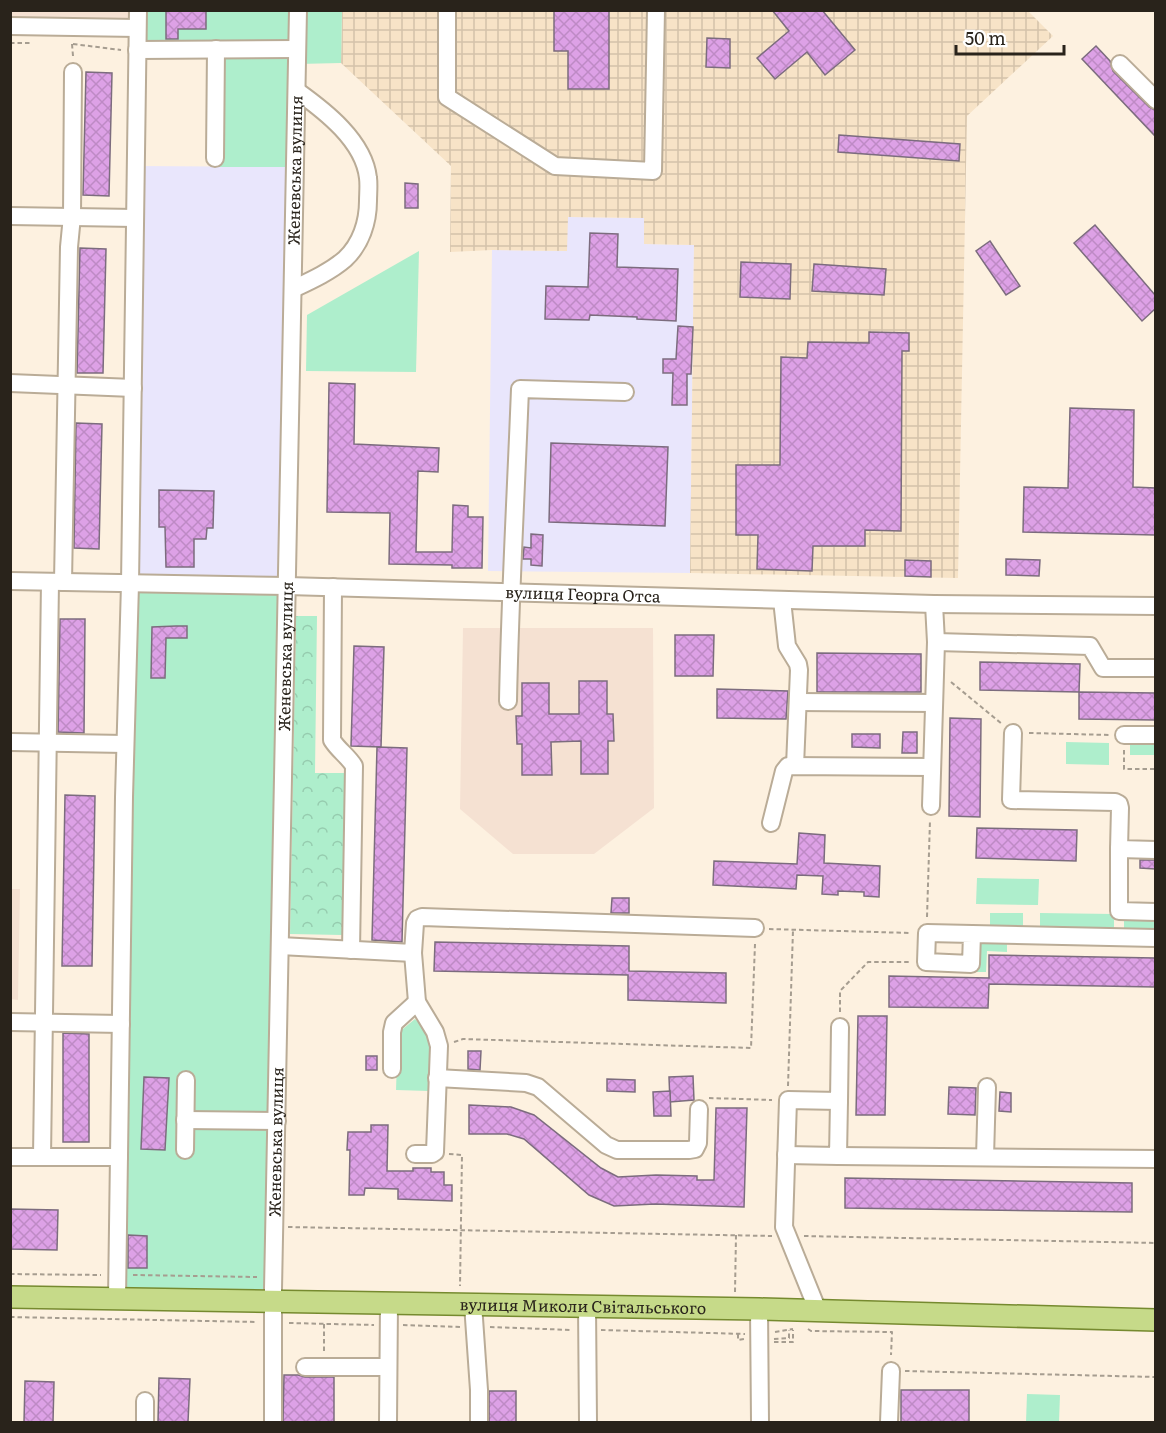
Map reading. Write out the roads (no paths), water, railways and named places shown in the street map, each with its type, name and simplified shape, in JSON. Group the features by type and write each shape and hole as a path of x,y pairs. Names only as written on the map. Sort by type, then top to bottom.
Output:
{"main road":[{"name":"вулиця Миколи Світальського","path":"10,1297 759,1309 1155,1320"}],"street":[{"path":"117,1299 138,10"},
{"name":"Женевська вулиця","path":"273,1422 298,10"},
{"path":"447,10 447,97 555,166 653,171 656,10"},
{"path":"10,26 137,28"},
{"path":"215,158 216,49"},
{"path":"137,50 297,49"},
{"path":"1120,64 1155,100"},
{"path":"42,1157 48,743 66,385 69,247 72,216 73,72"},
{"path":"293,289 317,278 344,260 355,248 368,214 368,177 363,159 328,113 297,91"},
{"path":"10,216 135,218"},
{"path":"10,383 133,388"},
{"path":"508,700 510,592 520,389 625,392"},
{"name":"вулиця Георга Отса","path":"10,581 333,587 934,604 1155,606"},
{"path":"333,587 332,740 354,766 351,950"},
{"path":"782,600 787,646 799,670 795,766"},
{"path":"931,806 936,642 934,604"},
{"path":"936,642 1090,646 1103,668 1155,668"},
{"path":"798,702 934,703"},
{"path":"1013,733 1011,800 1115,802 1119,804 1119,911 1155,912"},
{"path":"1124,735 1155,735"},
{"path":"10,742 125,744"},
{"path":"771,823 784,771 788,766 932,767"},
{"path":"1119,849 1155,850"},
{"path":"415,1154 434,1154 438,1046 435,1032 417,1002 413,953 417,919 422,917 755,928"},
{"path":"972,934 971,964 926,962 927,933 1155,938"},
{"path":"280,946 413,953"},
{"path":"392,1069 394,1023 417,1002"},
{"path":"10,1022 121,1024"},
{"path":"838,1156 840,1027"},
{"path":"437,1078 526,1083 538,1087 606,1145 617,1150 695,1149 698,1143 699,1109"},
{"path":"185,1150 186,1080"},
{"path":"985,1157 987,1087"},
{"path":"818,1311 787,1236 784,1216 788,1100 839,1101"},
{"path":"185,1120 277,1121"},
{"path":"786,1155 1155,1159"},
{"path":"10,1157 119,1157"},
{"path":"388,1422 389,1303"},
{"path":"466,1304 479,1390 478,1422"},
{"path":"587,1306 588,1422"},
{"path":"759,1309 760,1422"},
{"path":"305,1367 388,1367"},
{"path":"889,1422 891,1371"},
{"path":"145,1401 145,1422"}]}
